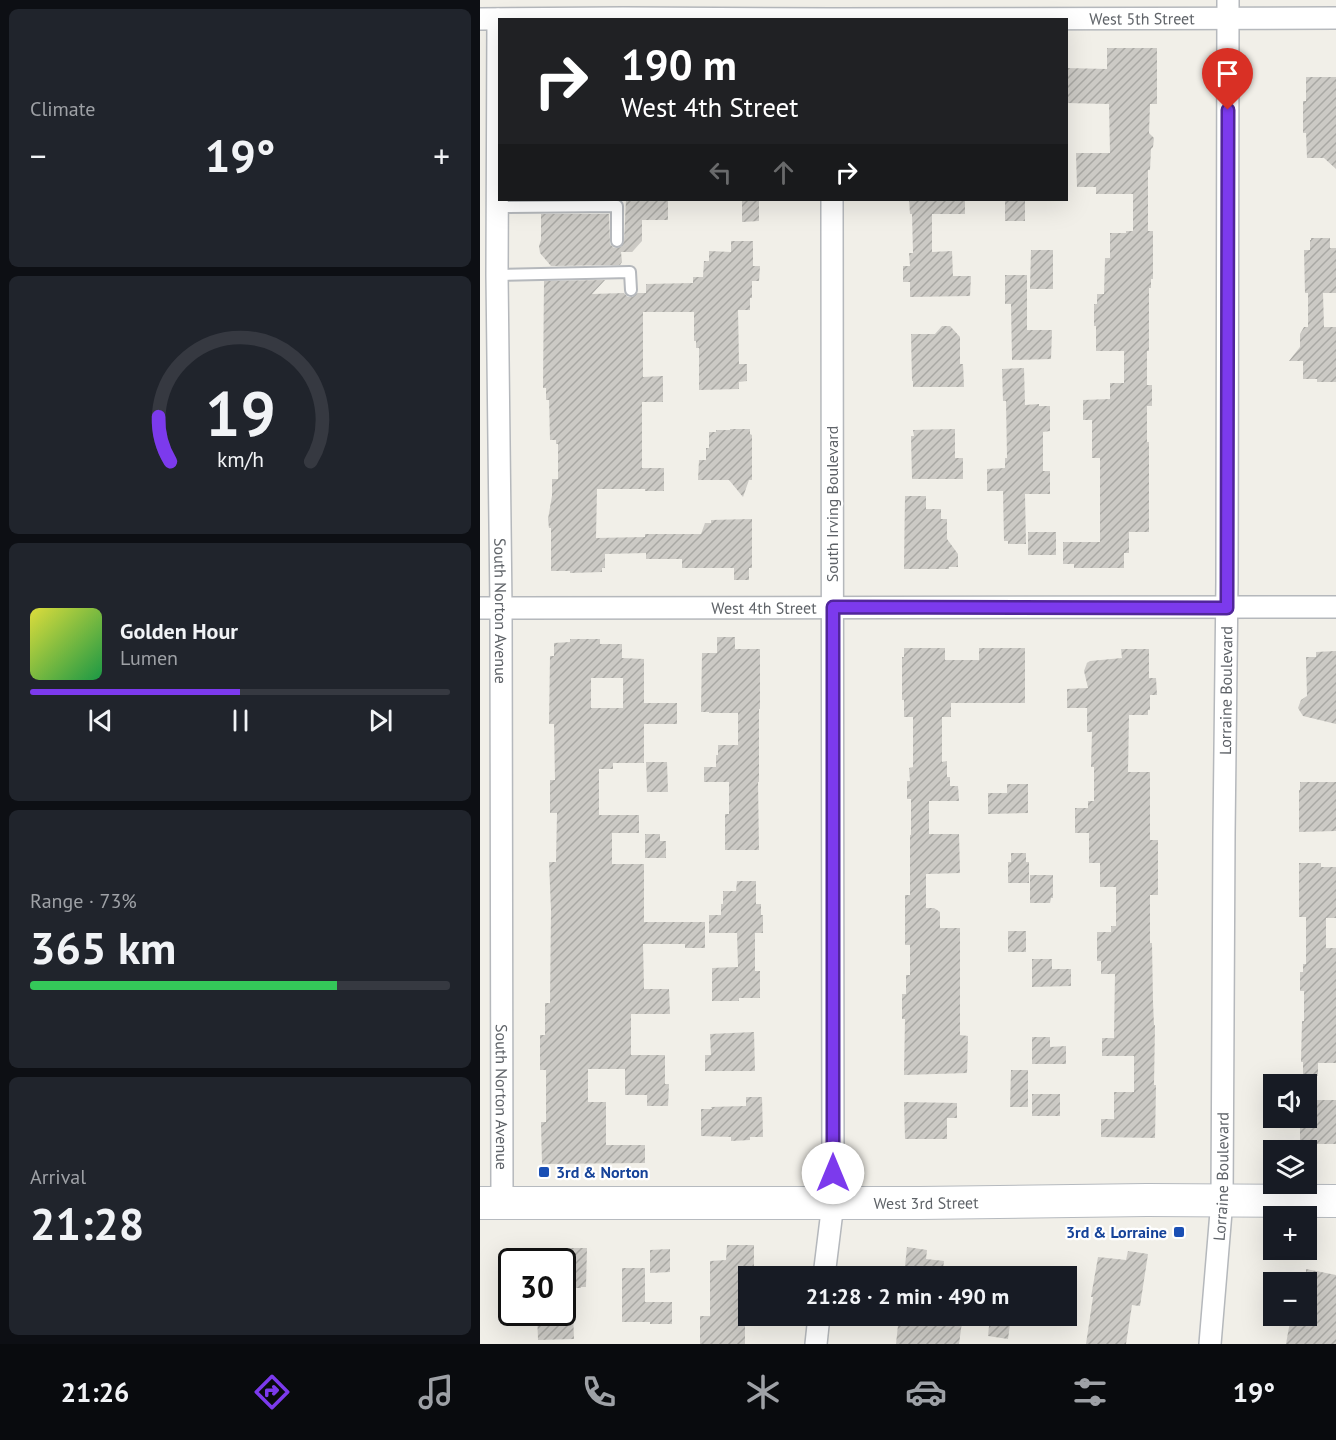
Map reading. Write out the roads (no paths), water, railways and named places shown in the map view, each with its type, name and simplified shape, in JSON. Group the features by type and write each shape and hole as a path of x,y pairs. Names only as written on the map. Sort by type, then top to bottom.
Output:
{"main road":[{"name":"West 3rd Street","path":"491,1203 1336,1201"}],"street":[{"path":"832,0 832,18"},
{"name":"West 5th Street","path":"502,18 623,9 811,18"},
{"name":"West 5th Street","path":"872,18 1228,9 1336,18"},
{"name":"Lorraine Boulevard","path":"1210,1344 1222,1200 1227,608 1228,9"},
{"name":"South Norton Avenue","path":"489,19 498,142 490,608 491,1203"},
{"name":"South Irving Boulevard","path":"825,1266 833,1203 832,201"},
{"name":"West 4th Street","path":"490,608 1336,607"},
{"path":"816,1344 818,1326"}],"lane":[{"path":"497,207 617,203 617,241"},
{"path":"497,275 630,272 630,290"}],"place":[{"name":"3rd & Norton","path":"544,1172"},
{"name":"3rd & Lorraine","path":"1179,1232"}]}
